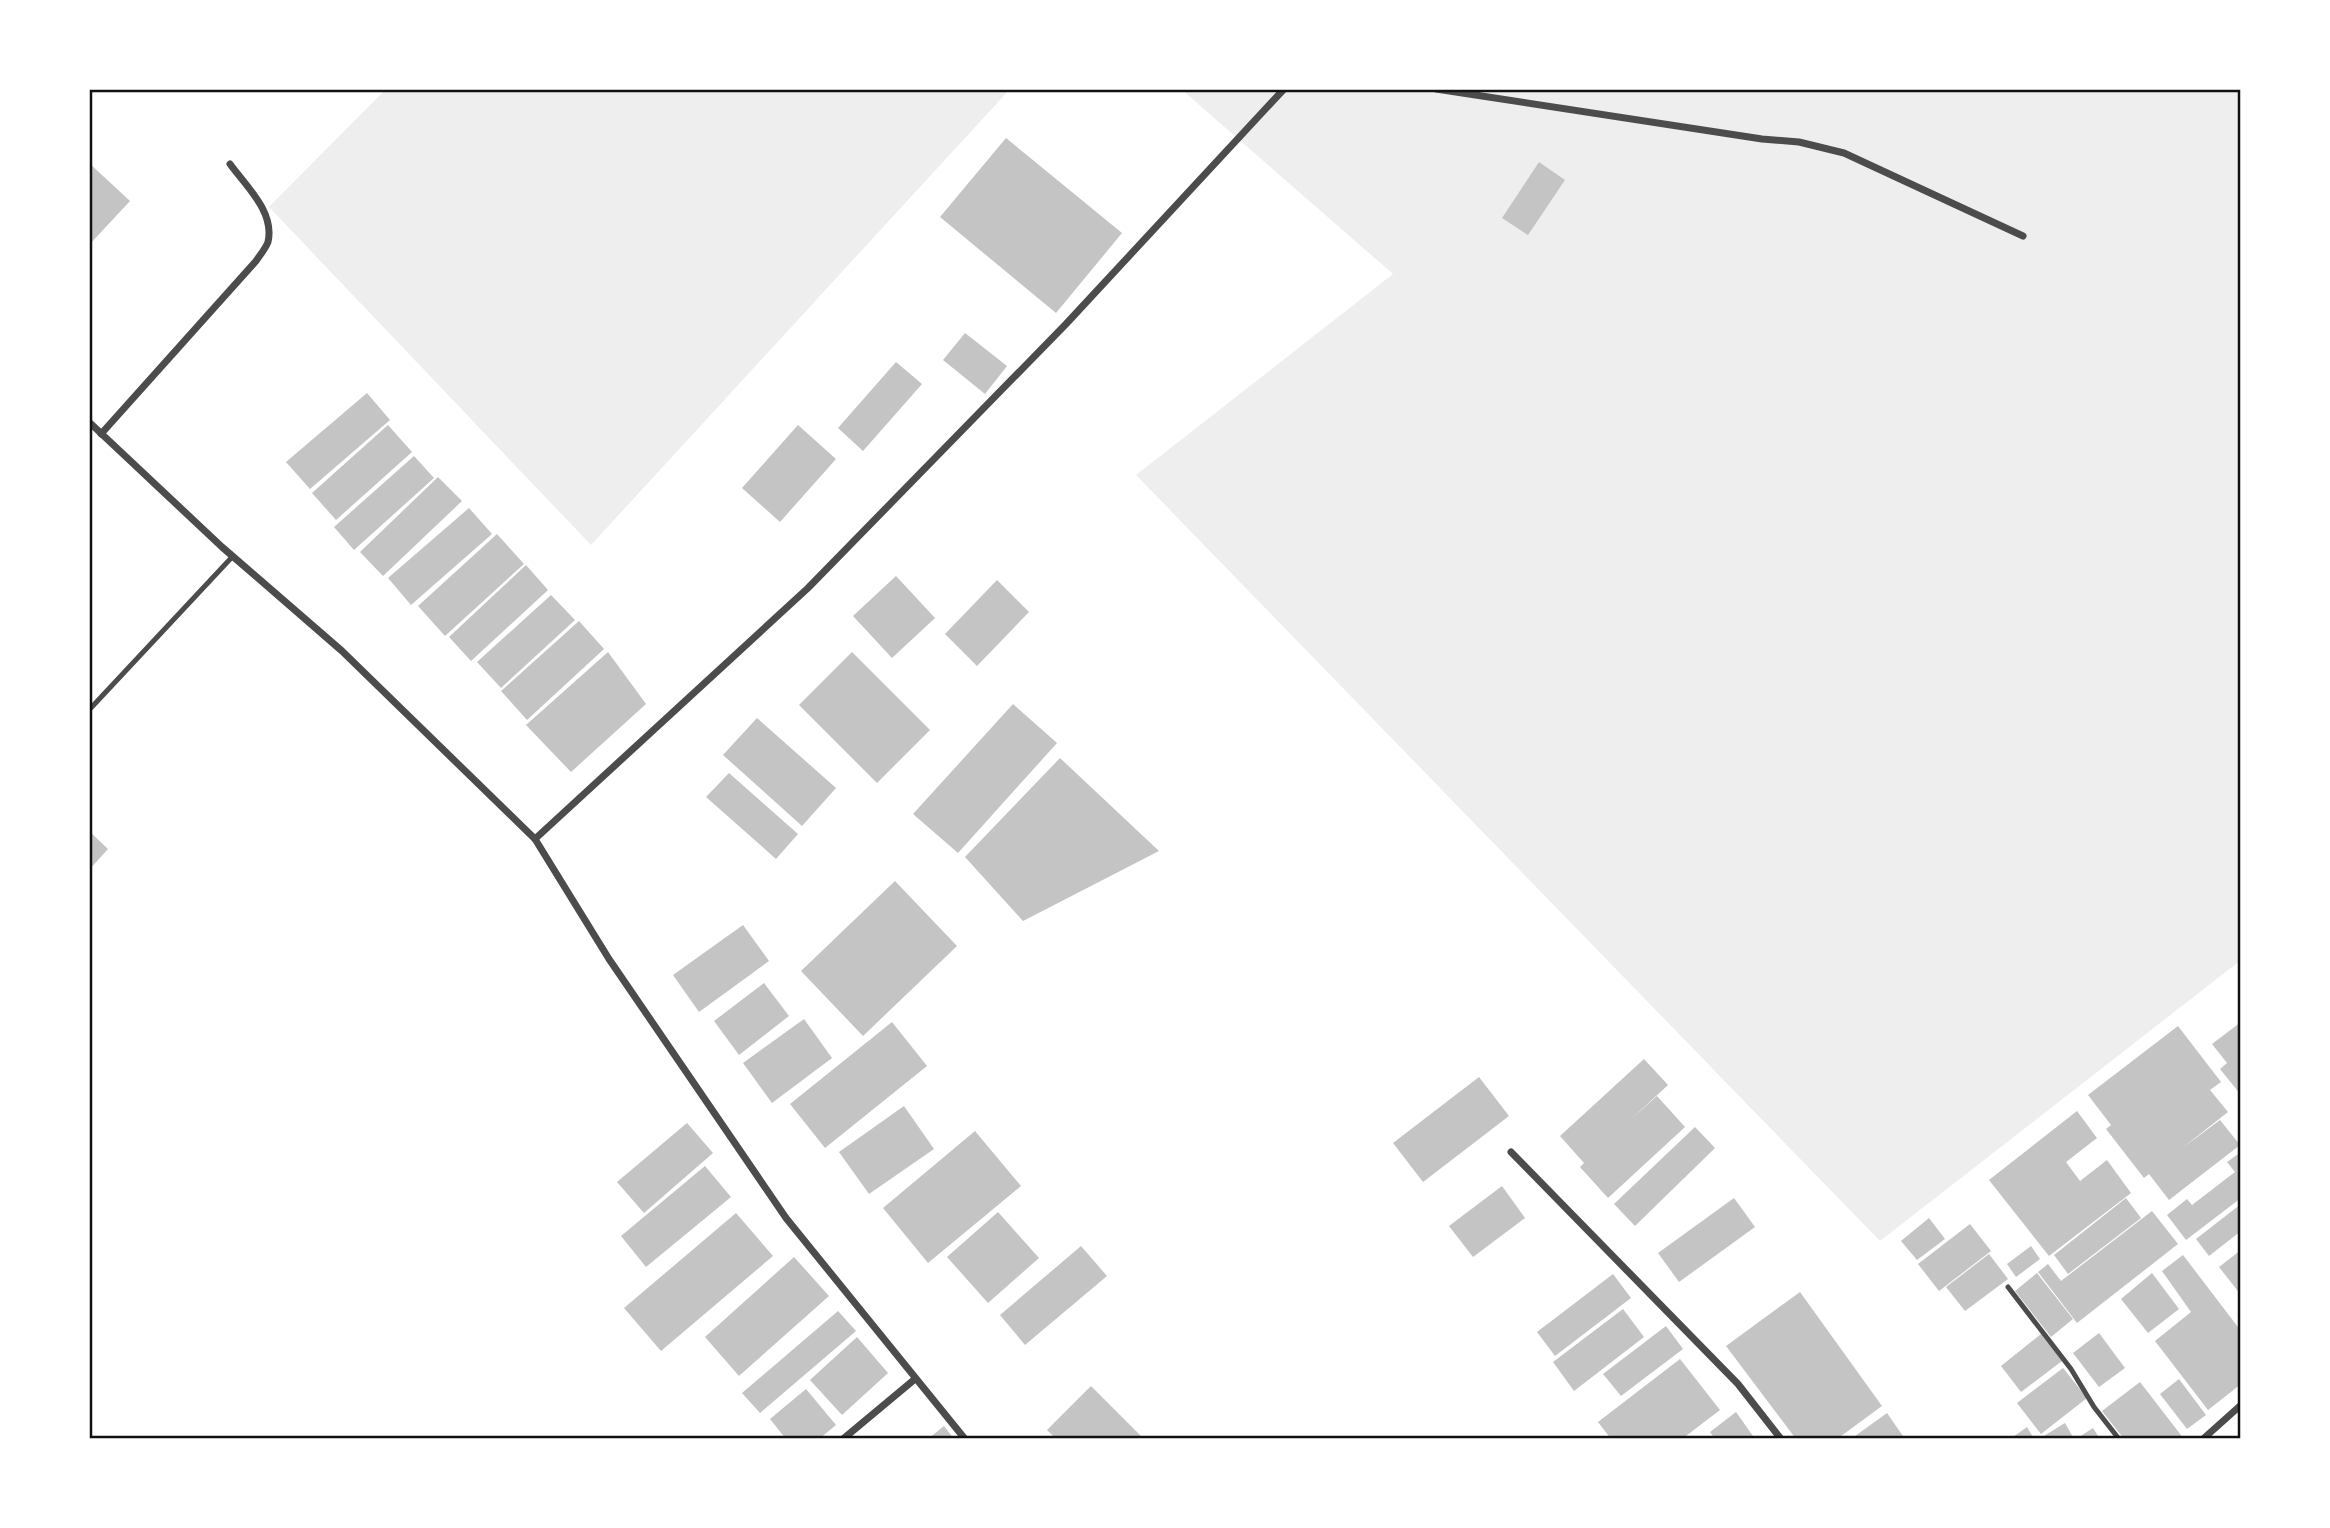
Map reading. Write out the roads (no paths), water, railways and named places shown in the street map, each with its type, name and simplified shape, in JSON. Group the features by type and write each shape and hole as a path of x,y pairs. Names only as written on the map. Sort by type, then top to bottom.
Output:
{"street":[{"path":"535,839 808,588 1066,324 1284,89"},
{"path":"1436,89 1762,139 1799,142 1844,153 2023,236"},
{"path":"101,434 256,261 267,244 270,224 263,209 230,164"},
{"path":"89,422 233,556 342,651 535,839 609,959 786,1219 965,1439"},
{"path":"1511,1152 1738,1384 1781,1439"},
{"path":"843,1439 915,1379"},
{"path":"2203,1439 2241,1405"}],"lane":[{"path":"89,710 233,556"},
{"path":"2008,1287 2071,1369 2094,1407 2119,1439"}]}
